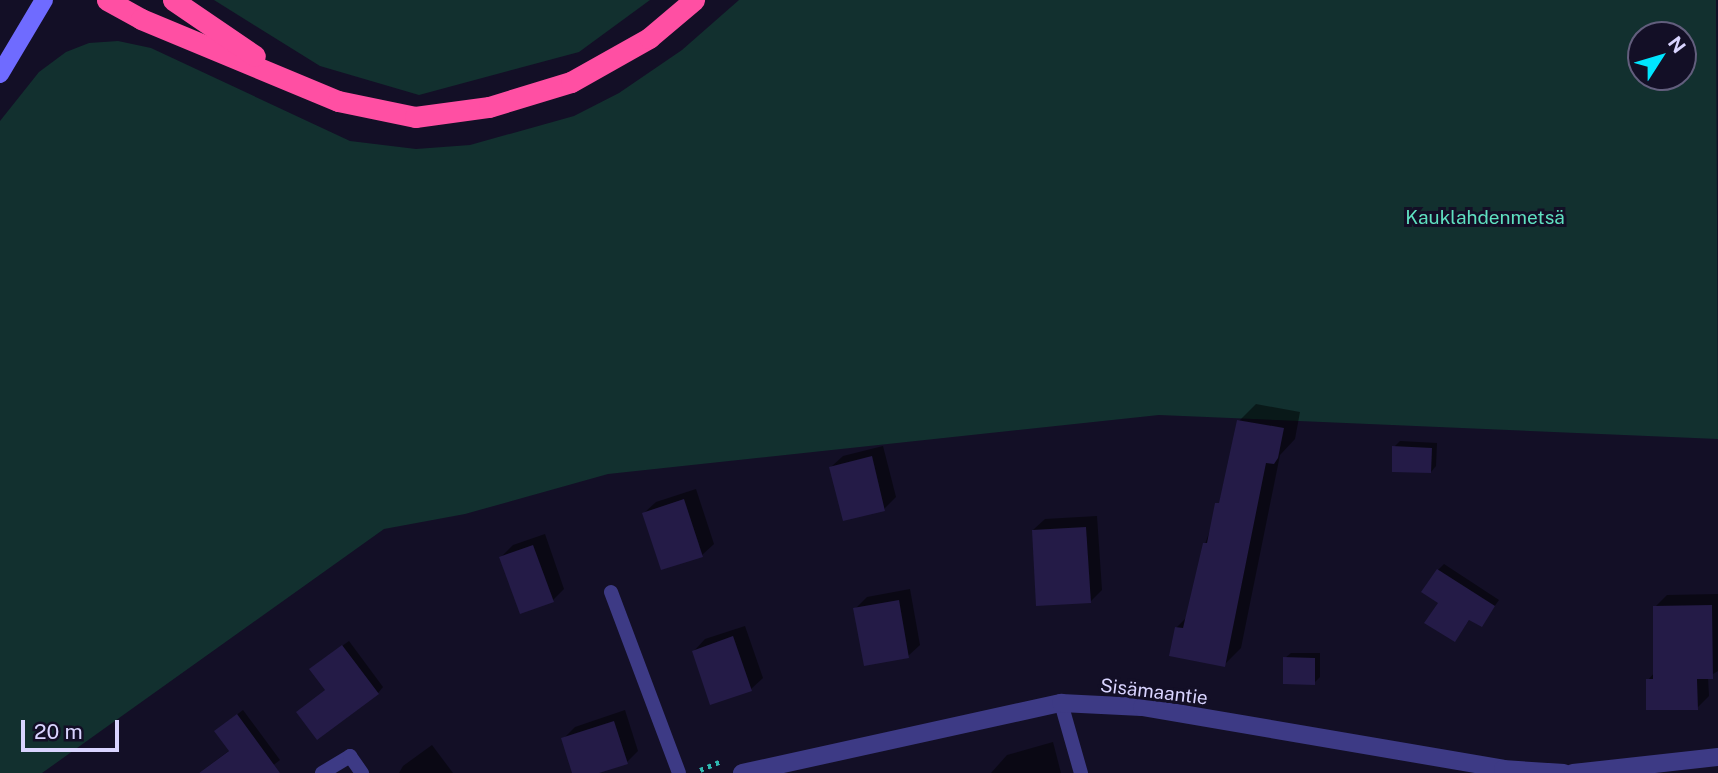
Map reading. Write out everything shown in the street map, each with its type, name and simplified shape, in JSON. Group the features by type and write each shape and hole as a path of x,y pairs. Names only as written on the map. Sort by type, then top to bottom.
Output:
{"highway":[{"path":"107,0 338,101 415,117 489,107 534,96 606,65 649,38 694,0"},
{"path":"173,0 294,83"}],"street":[{"path":"0,74 44,0"},
{"name":"Sisämaantie","path":"750,772 1061,703 1142,707 1503,769 1564,773"},
{"path":"1573,773 1718,757"}],"lane":[{"path":"611,593 679,773"},
{"path":"1061,703 1081,773"},
{"path":"322,773 350,757 362,773"}],"green space":[{"path":"214,0 650,0 579,52 419,95 320,66"},
{"name":"Kauklahdenmetsä","path":"739,0 1716,0 1718,439 1159,415 608,474 465,514 384,529 42,773 0,773 0,121 39,72 66,52 89,43 118,41 151,48 350,141 416,149 470,145 574,116 619,93 682,50"}],"building":[{"path":"1237,420 1284,428 1278,458 1274,464 1266,463 1225,667 1169,656 1175,627 1183,628 1203,543 1207,543 1215,503 1219,503"},
{"path":"1392,446 1432,448 1431,473 1392,472"},
{"path":"872,456 885,511 843,521 829,467"},
{"path":"684,499 703,557 661,570 642,513"},
{"path":"1086,527 1091,603 1036,606 1032,530"},
{"path":"533,545 554,602 520,614 499,557"},
{"path":"1437,569 1495,606 1482,627 1469,620 1455,642 1424,623 1438,603 1421,592"},
{"path":"899,600 909,658 864,666 853,608"},
{"path":"1712,605 1713,679 1697,679 1698,710 1646,710 1646,679 1653,679 1653,606"},
{"path":"733,636 752,691 710,705 692,651"},
{"path":"342,645 379,694 317,740 296,712 325,690 309,669"},
{"path":"1283,657 1315,658 1315,685 1283,684"},
{"path":"237,714 280,773 199,773 229,751 214,731"},
{"path":"614,721 628,764 599,773 572,773 561,738"}]}
